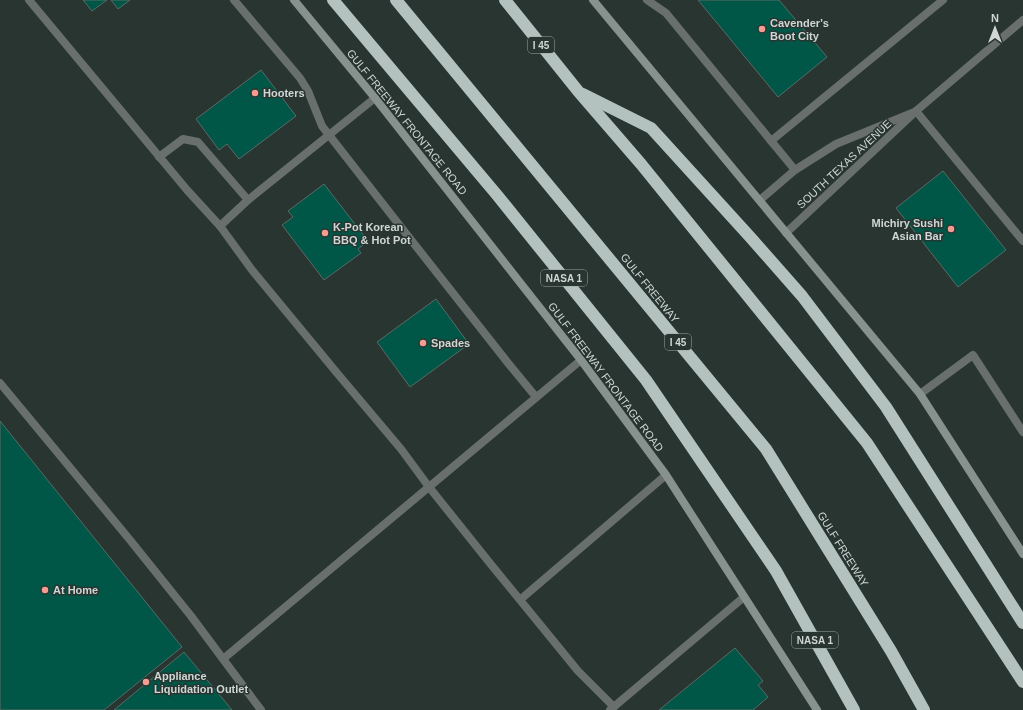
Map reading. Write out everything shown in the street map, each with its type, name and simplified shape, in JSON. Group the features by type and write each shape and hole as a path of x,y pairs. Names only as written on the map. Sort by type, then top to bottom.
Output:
{"highway":[{"name":"NASA 1","path":"333,0 497,195 646,380 776,571 854,710"},
{"name":"GULF FREEWAY","path":"396,0 766,449 891,651 924,710"},
{"name":"I 45","path":"505,0 578,91 641,164 867,443 1023,682"},
{"path":"578,91 651,128 802,296 886,407 1023,623"}],"main road":[{"name":"GULF FREEWAY FRONTAGE ROAD","path":"294,0 375,98 581,360 666,475 817,710"},
{"path":"593,0 920,394 1023,554"}],"street":[{"path":"29,0 159,157 220,226 252,270 401,449 429,487 489,562 521,599 578,671 612,708 744,597"},
{"path":"234,0 300,78 308,91 322,126 536,397"},
{"path":"647,0 666,13 794,170"},
{"path":"771,140 944,0"},
{"name":"SOUTH TEXAS AVENUE","path":"786,233 916,111 1023,20"},
{"path":"220,226 248,200 375,98"},
{"path":"916,111 1023,241"},
{"name":"SOUTH TEXAS AVENUE","path":"760,200 794,170 836,144 916,111"},
{"path":"159,157 183,139 198,142 248,200"},
{"path":"920,394 973,355 1023,432"},
{"path":"223,659 581,360"},
{"path":"0,383 130,540 261,710"},
{"path":"521,599 666,475"}],"building":[{"path":"83,0 107,0 92,11"},
{"path":"111,0 130,0 118,9"},
{"name":"Cavender's Boot City","path":"698,0 779,0 827,57 778,97"},
{"name":"Hooters","path":"261,70 296,116 239,159 227,144 219,150 196,119"},
{"name":"Michiry Sushi Asian Bar","path":"943,171 1006,250 958,287 896,208"},
{"name":"K-Pot Korean BBQ & Hot Pot","path":"324,184 368,241 358,249 361,253 324,280 282,225 293,217 288,211"},
{"name":"Spades","path":"436,299 469,344 410,387 377,342"},
{"path":"0,421 182,647 104,710 0,710"},
{"path":"735,648 763,681 758,685 768,697 753,710 659,710"},
{"path":"184,652 232,710 114,710"}],"place":[{"name":"Cavender's Boot City","path":"762,29"},
{"name":"Hooters","path":"255,93"},
{"name":"Michiry Sushi Asian Bar","path":"951,229"},
{"name":"K-Pot Korean BBQ & Hot Pot","path":"325,233"},
{"name":"Spades","path":"423,343"},
{"name":"At Home","path":"45,590"},
{"name":"Appliance Liquidation Outlet","path":"146,682"}]}
